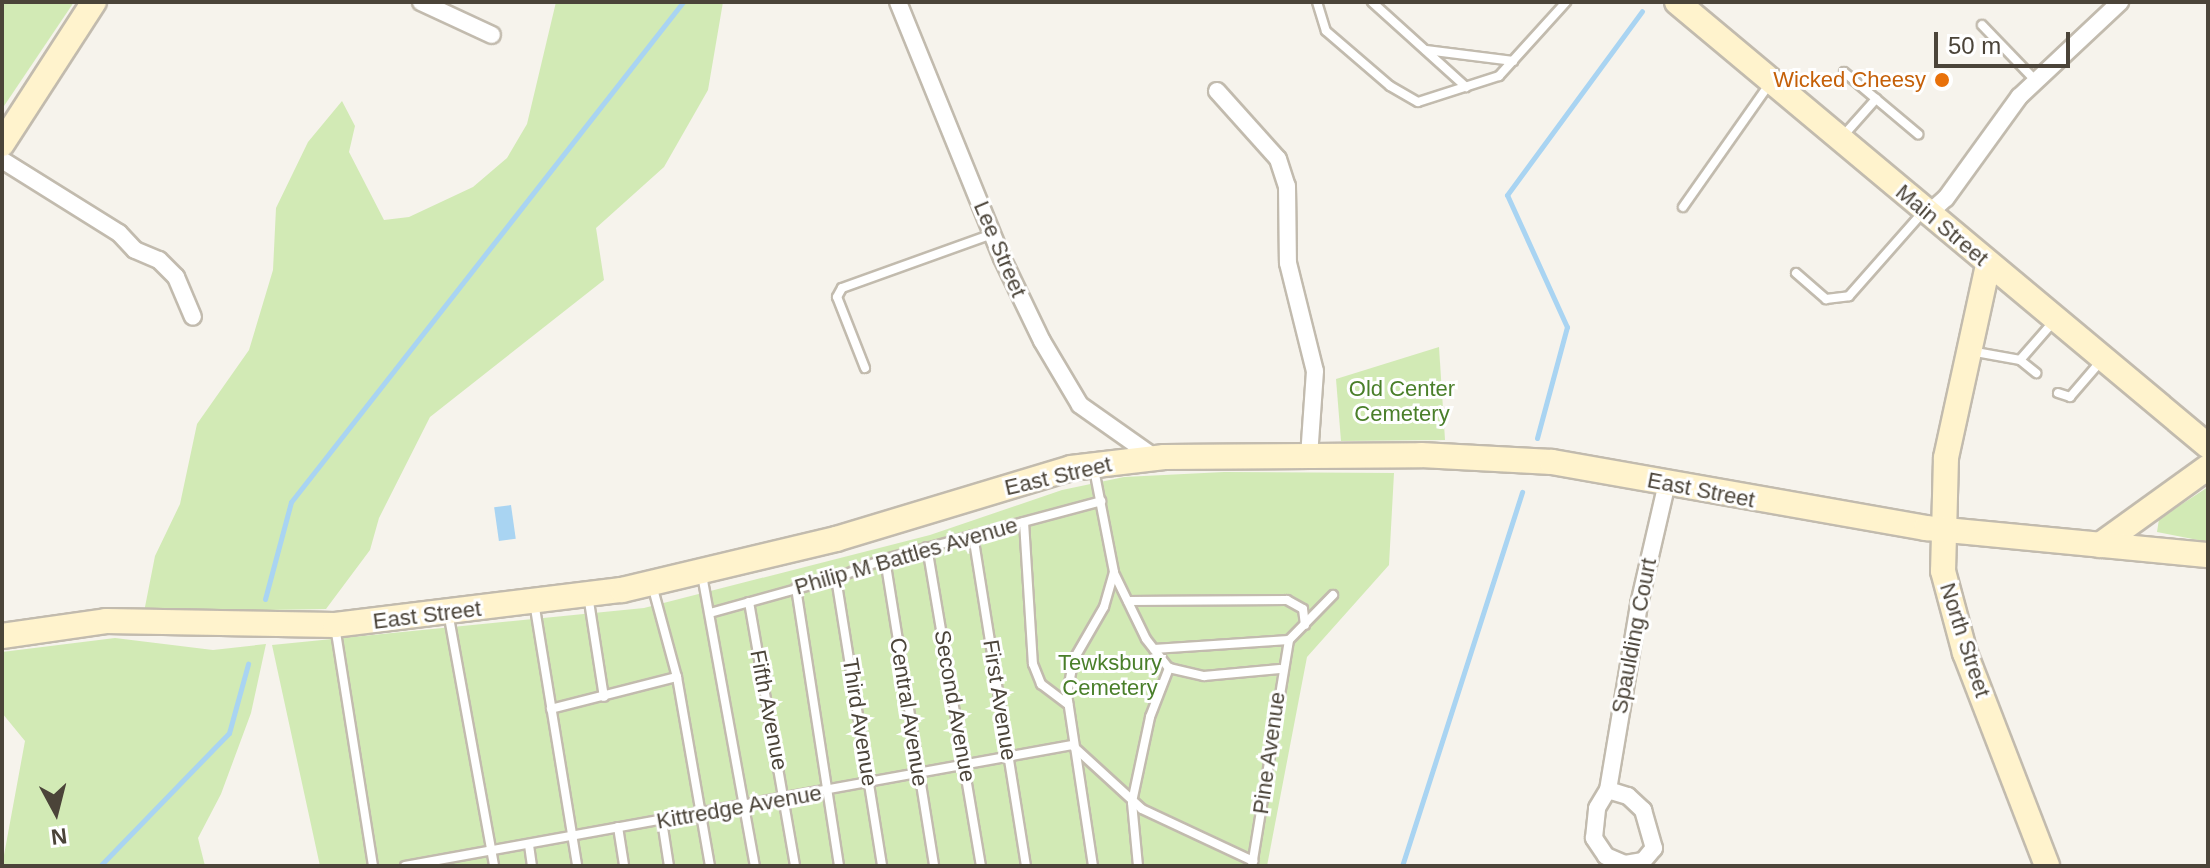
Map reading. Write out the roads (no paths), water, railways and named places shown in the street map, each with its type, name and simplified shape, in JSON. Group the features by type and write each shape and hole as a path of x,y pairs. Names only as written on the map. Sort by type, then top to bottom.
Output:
{"main road":[{"path":"2,144 94,2"},
{"name":"Main Street","path":"1677,2 2054,321 2208,446"},
{"name":"North Street","path":"1988,265 1946,458 1943,571 1965,653 2047,866"},
{"name":"East Street","path":"2,636 106,621 335,625 588,595 702,574 1093,464 1155,458 1309,456 1529,460 1943,531 2208,555"},
{"path":"2100,545 2208,467"}],"street":[{"path":"421,2 492,35"},
{"name":"Lee Street","path":"898,2 1019,296 1080,405 1155,458"},
{"path":"1926,212 1946,198 2035,80 2120,2"},
{"path":"1217,91 1278,159 1287,186 1288,263 1315,371 1309,456"},
{"path":"2,160 119,233 135,250 159,260 176,277 193,317"},
{"name":"Spaulding Court","path":"1608,790 1628,796 1648,819 1654,848 1643,861 1625,864 1606,856 1594,838 1597,808 1608,790 1633,635 1667,483"}],"lane":[{"path":"1317,2 1326,31 1418,102 1499,76 1566,2"},
{"path":"1372,2 1466,87"},
{"path":"1982,25 2035,80"},
{"path":"1425,50 1513,61"},
{"path":"1844,72 1918,134"},
{"path":"1683,207 1771,81"},
{"path":"1840,140 1876,99"},
{"path":"1796,273 1826,299 1849,296 1926,212"},
{"path":"865,368 837,297 842,288 992,234"},
{"path":"2020,360 2054,321"},
{"path":"1969,350 2020,360 2036,373"},
{"path":"2058,393 2070,397 2102,361"},
{"path":"1093,464 1114,572 1154,649 1169,668 1204,676 1280,669"},
{"name":"Philip M Battles Avenue","path":"710,613 836,578 885,559 1101,501"},
{"path":"1024,522 1033,664 1041,684 1068,704"},
{"name":"First Avenue","path":"973,535 1026,866"},
{"name":"Second Avenue","path":"927,547 981,866"},
{"name":"Central Avenue","path":"885,559 934,866"},
{"path":"1093,866 1068,704 1074,659 1104,607 1114,572"},
{"path":"702,574 755,866"},
{"name":"Third Avenue","path":"836,578 882,866"},
{"path":"652,584 677,677 710,866"},
{"path":"796,588 839,866"},
{"path":"588,595 604,697"},
{"path":"1154,649 1289,640 1333,595"},
{"path":"1128,601 1287,600 1303,609 1305,625"},
{"path":"534,602 577,866"},
{"name":"Fifth Avenue","path":"749,602 795,866"},
{"path":"448,612 494,866"},
{"path":"335,625 373,866"},
{"name":"Pine Avenue","path":"1252,864 1280,669 1289,640"},
{"path":"1138,866 1132,802 1150,717 1169,668"},
{"path":"551,709 677,677"},
{"path":"1072,745 1132,802 1252,864"},
{"name":"Kittredge Avenue","path":"405,866 701,815 746,804 870,786 1072,745"},
{"path":"662,821 669,866"},
{"path":"618,827 624,866"},
{"path":"529,845 532,866"}],"water":[{"path":"511,505 516,539 499,541 494,507"}],"waterway":[{"path":"265,599 291,502 683,2"},
{"path":"1537,438 1567,327 1507,195 1642,11"},
{"path":"1402,866 1522,492"},
{"path":"100,866 229,733 248,664"}],"place":[{"name":"Wicked Cheesy","path":"1942,80"}],"park label":[{"name":"Old Center Cemetery","path":"1402,400"},
{"name":"Tewksbury Cemetery","path":"1110,674"}]}
